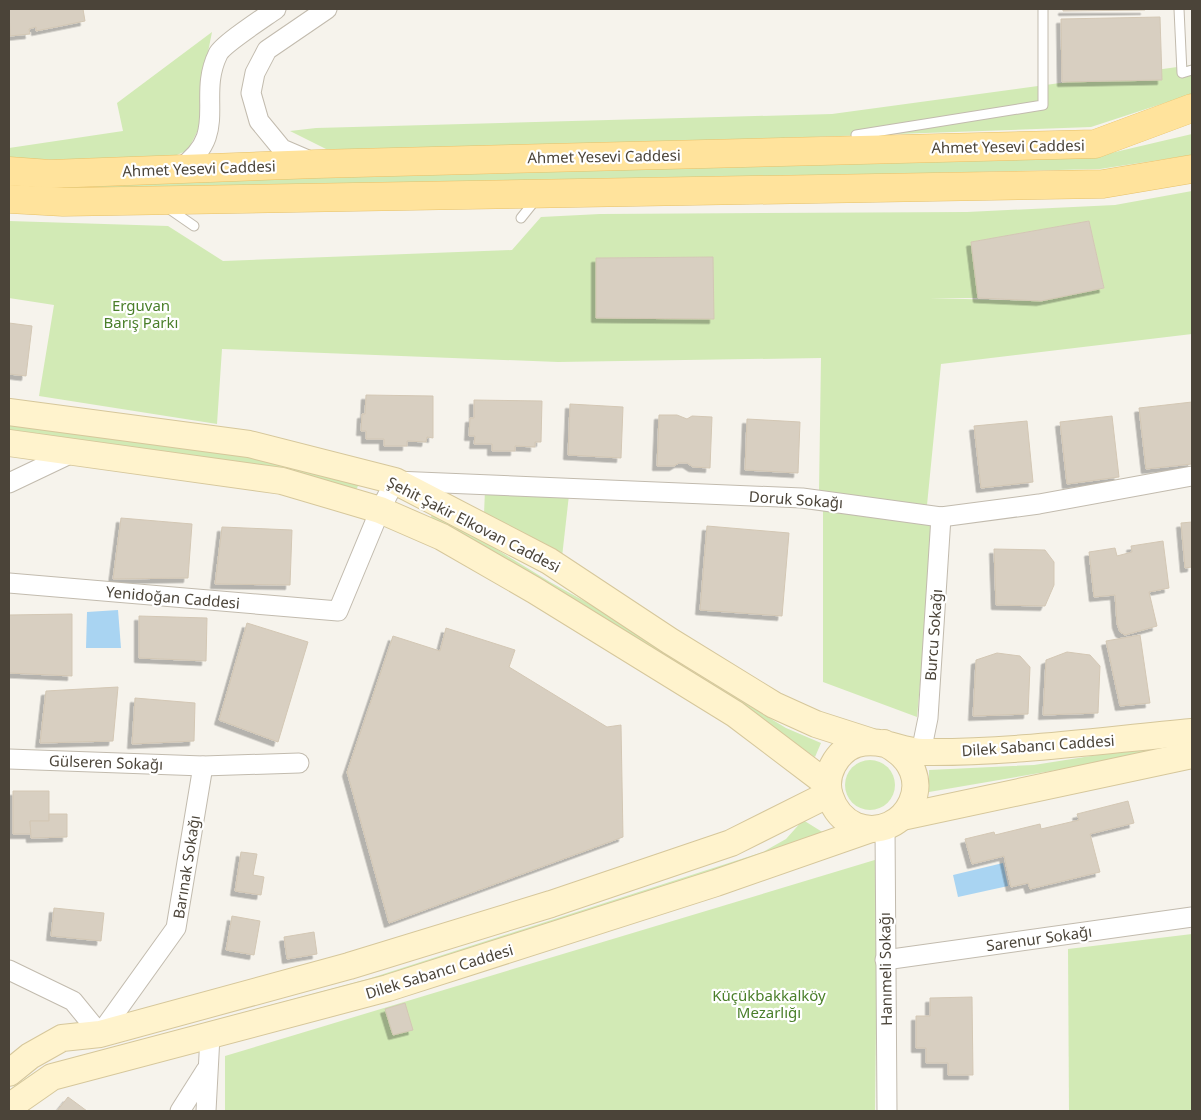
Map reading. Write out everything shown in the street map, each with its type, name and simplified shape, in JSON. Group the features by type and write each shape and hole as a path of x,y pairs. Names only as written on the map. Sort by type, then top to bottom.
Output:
{"main road":[{"name":"Ahmet Yesevi Caddesi","path":"9,171 50,174 316,164 1095,144 1192,108"},
{"name":"Ahmet Yesevi Caddesi","path":"9,199 63,202 1103,184 1182,173 1192,169"},
{"name":"Şehit Şakir Elkovan Caddesi","path":"9,412 249,444 395,481 550,561 670,641 774,705 816,724 876,742"},
{"name":"Şehit Şakir Elkovan Caddesi","path":"9,443 282,481 380,510 442,537 534,590 735,714 828,789"},
{"name":"Dilek Sabancı Caddesi","path":"876,742 921,752 1016,749 1192,732"},
{"path":"876,742 897,750 908,760 914,773 915,788 912,804 886,824 857,826 844,819 834,808 828,789 832,766 841,753 854,745 876,742"},
{"name":"Dilek Sabancı Caddesi","path":"9,1108 52,1077 388,988 784,861 886,824 1192,755"},
{"name":"Dilek Sabancı Caddesi","path":"9,1073 30,1056 62,1038 100,1034 349,966 551,904 731,843 828,789"}],"street":[{"path":"179,169 191,161 202,148 210,133 210,74 219,52 276,9"},
{"path":"316,164 282,149 259,121 251,93 255,73 267,50 327,9"},
{"path":"9,483 72,452"},
{"name":"Doruk Sokağı","path":"395,481 802,498 941,517 1039,504 1192,476"},
{"path":"380,510 395,481"},
{"name":"Yenidoğan Caddesi","path":"9,583 338,611 380,510"},
{"name":"Burcu Sokağı","path":"921,752 928,718 941,517"},
{"name":"Gülseren Sokağı","path":"9,759 202,766 299,763"},
{"name":"Barınak Sokağı","path":"100,1034 176,928 202,766"},
{"name":"Hanımeli Sokağı","path":"886,824 887,1111"},
{"name":"Sarenur Sokağı","path":"885,960 1192,917"},
{"path":"9,970 73,1001 100,1034"},
{"path":"206,1111 210,1036"},
{"path":"180,1111 207,1070"}],"lane":[{"path":"856,135 1043,104 1043,9"},
{"path":"1179,9 1182,74 1192,70"},
{"path":"521,218 540,194"},
{"path":"157,200 194,226"}],"green space":[{"path":"212,32 204,72 200,126 188,150 157,164 9,158 9,148 123,131 117,103"},
{"path":"1192,65 1192,94 1091,127 369,153 326,149 290,131 316,128 832,114"},
{"path":"1192,134 1192,155 1100,169 119,192 9,188 9,177 307,177 1094,157"},
{"name":"Erguvan Barış Parkı","path":"1192,191 1192,334 941,364 927,505 819,491 821,358 558,362 222,349 217,424 39,396 54,305 9,298 9,221 168,226 223,261 512,250 541,217 600,214 967,212 1115,205","holes":["1089,221 1104,288 1041,301 930,298 978,298 971,242","713,257 713,319 596,318 596,258"]},
{"path":"9,422 286,463 360,482 356,490 9,431"},
{"path":"485,490 569,495 562,557 484,514"},
{"path":"433,510 550,582 604,612 689,669 786,728 821,743 815,757 746,711 431,517"},
{"path":"823,510 935,521 917,717 823,682"},
{"path":"1192,740 1192,747 929,792 929,770 1034,765"},
{"path":"870,760 879,762 890,771 895,785 893,794 884,805 870,810 861,808 850,799 845,785 847,776 856,765"},
{"path":"803,820 832,838 9,1099 9,1090 35,1072 88,1054 368,979 763,852 786,839"},
{"name":"Küçükbakkalköy Mezarlığı","path":"878,859 875,1111 225,1111 225,1056"},
{"path":"1192,934 1192,1111 1069,1111 1068,949"}],"water":[{"path":"118,610 121,648 86,648 87,612"},
{"path":"1003,863 1008,886 958,897 953,875"}],"building":[{"path":"9,9 83,9 85,21 36,31 36,27 29,29 30,34 10,36"},
{"path":"1063,9 1145,9 1145,10 1063,11"},
{"path":"1160,17 1162,80 1062,82 1061,19"},
{"path":"1089,221 1104,288 1041,301 978,298 971,242"},
{"path":"713,257 714,319 596,318 596,258"},
{"path":"9,323 32,326 26,376 9,374"},
{"path":"366,395 433,396 433,438 427,437 426,442 407,441 407,446 384,446 384,439 366,439 366,431 361,431 362,414 365,414"},
{"path":"474,400 542,401 541,442 535,442 535,447 515,446 515,451 492,451 492,444 474,444 475,436 469,436 470,418 474,418"},
{"path":"1192,402 1192,464 1146,469 1139,408"},
{"path":"570,404 623,407 621,458 568,455"},
{"path":"659,415 677,415 687,419 692,416 712,417 710,468 693,467 687,463 679,463 674,466 657,466"},
{"path":"1112,416 1119,477 1067,484 1060,422"},
{"path":"747,419 800,422 798,473 745,470"},
{"path":"1027,421 1033,482 981,488 974,426"},
{"path":"121,518 192,524 188,578 113,579"},
{"path":"1192,522 1192,567 1185,568 1181,523"},
{"path":"707,526 789,533 782,616 700,610"},
{"path":"222,527 292,530 290,585 215,584"},
{"path":"1163,541 1169,588 1149,592 1157,626 1125,635 1120,632 1117,624 1115,595 1094,597 1089,552 1115,548 1117,556 1132,552 1131,546"},
{"path":"994,549 1045,550 1054,562 1054,585 1045,606 996,605"},
{"path":"72,614 72,676 9,673 9,615"},
{"path":"139,616 207,618 206,661 139,658"},
{"path":"247,623 308,642 278,742 219,720"},
{"path":"446,628 515,650 509,667 607,727 621,725 623,837 389,923 347,772 393,636 440,651"},
{"path":"1140,635 1150,703 1120,706 1106,641"},
{"path":"1067,652 1090,655 1100,666 1098,713 1043,715 1046,660"},
{"path":"997,653 1020,656 1030,667 1028,714 973,716 976,660"},
{"path":"118,687 113,741 40,743 46,691"},
{"path":"135,698 195,703 194,741 132,744"},
{"path":"13,791 49,791 49,821 30,821 31,834 13,834"},
{"path":"1128,801 1134,823 1090,834 1100,872 1030,889 1028,883 1011,887 1004,856 972,864 965,839 994,832 995,835 1040,824 1041,829 1079,820 1077,814"},
{"path":"49,814 67,814 67,837 31,838 30,821 49,821"},
{"path":"241,852 257,854 253,875 264,877 261,895 235,891"},
{"path":"54,908 104,913 101,941 51,936"},
{"path":"232,916 260,921 254,955 226,950"},
{"path":"314,932 317,954 287,959 284,937"},
{"path":"972,997 973,1075 948,1075 948,1063 926,1063 926,1048 916,1048 916,1016 930,1016 930,998"},
{"path":"405,1003 413,1030 393,1035 385,1009"},
{"path":"68,1097 87,1111 57,1111"}]}
